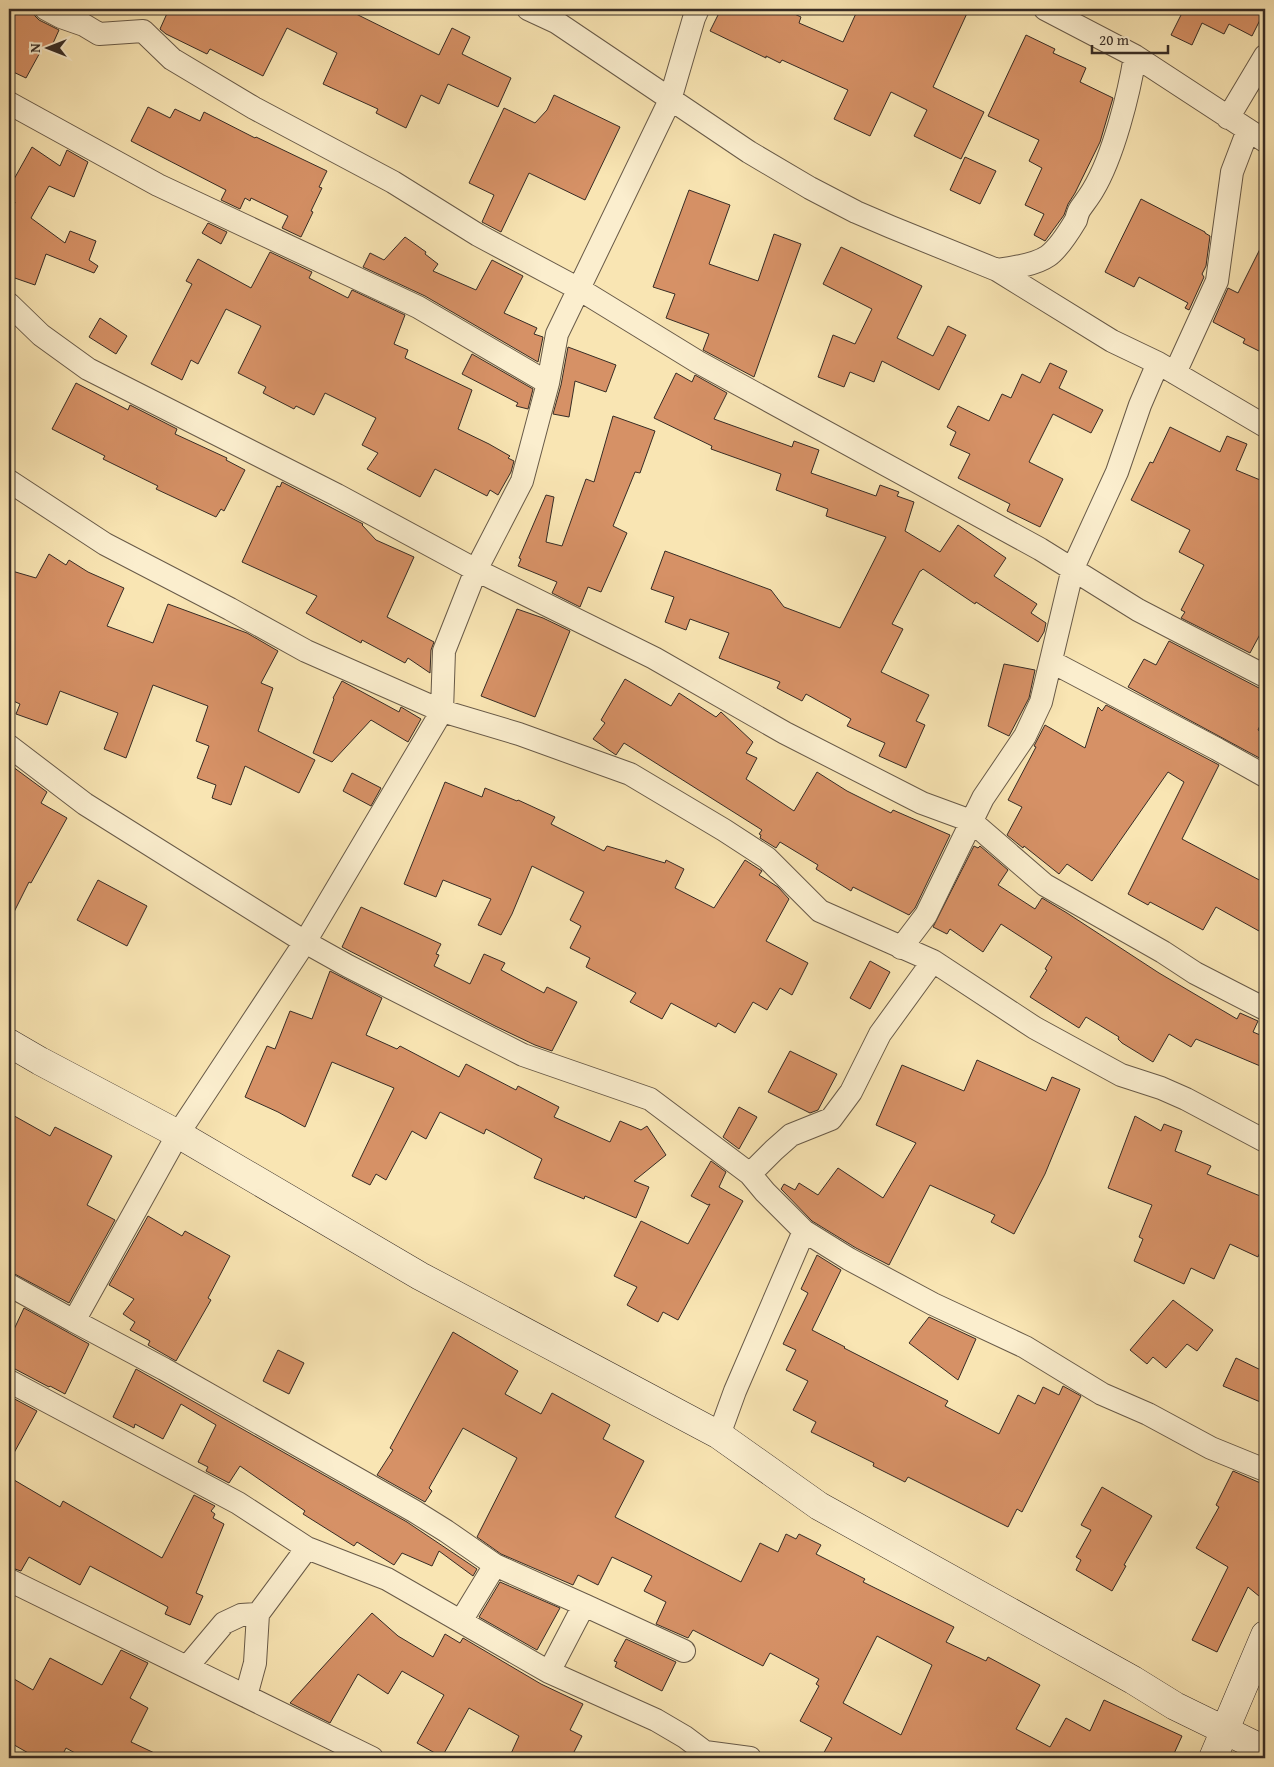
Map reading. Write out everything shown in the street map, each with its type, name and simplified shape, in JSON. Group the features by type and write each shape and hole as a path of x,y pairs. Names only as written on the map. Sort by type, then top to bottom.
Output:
{"street":[{"path":"46,9 61,17 84,25 99,34 143,31 172,59 254,108 393,182 478,236 579,289 698,362 1073,568 1138,610 1265,676"},
{"path":"528,9 556,22 749,152 817,192 856,212 997,270 1112,341 1167,368 1265,426"},
{"path":"74,1321 178,1134 305,942 442,711 444,650 476,570 522,481 548,383 557,334 670,100 698,9"},
{"path":"901,948 926,914 983,798 1025,736 1041,702 1073,568 1117,472 1140,405 1167,368 1217,281 1232,172 1257,136 1134,56 1045,9"},
{"path":"997,270 1023,266 1048,256 1066,236 1079,210 1094,189 1108,155 1118,128 1132,74 1134,56"},
{"path":"1228,118 1265,56"},
{"path":"9,103 158,185 418,307 548,383"},
{"path":"9,304 42,335 88,369 337,495 476,570 654,658 785,733 922,803 971,821 1045,885 1163,952 1195,973 1265,1009"},
{"path":"9,481 105,544 306,651 442,711 519,734 630,774 767,858 820,911 933,961 1036,1028 1120,1075 1161,1088 1186,1099 1265,1141"},
{"path":"1052,662 1265,776"},
{"path":"9,746 85,804 305,942 348,966 523,1055 650,1099 750,1174 804,1231 849,1259 933,1304 1025,1347 1102,1394 1148,1414 1211,1448 1265,1470"},
{"path":"750,1174 791,1135 831,1119 851,1092 880,1034 933,961"},
{"path":"9,1042 40,1061 178,1134 420,1276 719,1435 819,1506 1133,1680 1175,1706 1265,1750"},
{"path":"719,1435 735,1391 804,1231"},
{"path":"10,1290 74,1321 172,1374 406,1506 446,1530 495,1565 684,1651"},
{"path":"9,1381 238,1503 307,1548 387,1579 549,1672 656,1720 685,1737 704,1755 750,1758"},
{"path":"246,1696 255,1663 258,1614 307,1548"},
{"path":"461,1621 495,1565"},
{"path":"9,1580 372,1758"},
{"path":"549,1672 584,1605"},
{"path":"187,1667 224,1623 241,1615 258,1614"},
{"path":"1213,1758 1265,1635"}],"building":[{"path":"9,9 33,9 35,16 39,20 59,30 50,50 43,47 26,78 9,70"},
{"path":"169,9 346,9 439,55 452,28 470,37 462,54 511,78 498,107 448,84 439,104 421,95 406,128 376,113 378,109 323,84 337,53 287,28 263,76 210,49 207,54 166,34 160,29"},
{"path":"721,9 784,9 801,17 799,23 843,42 858,9 969,9 933,87 984,112 961,159 914,136 927,110 891,92 870,136 834,119 848,90 782,60 780,63 766,56 766,58 710,31"},
{"path":"1173,9 1265,10 1252,36 1229,24 1224,34 1202,23 1192,45 1171,35 1182,13"},
{"path":"1026,35 1055,49 1053,53 1086,68 1080,82 1113,98 1100,142 1064,215 1045,241 1034,235 1044,214 1025,205 1042,168 1029,161 1039,140 988,116"},
{"path":"554,95 620,127 585,200 529,173 501,232 482,222 494,195 469,183 504,108 535,123 547,110"},
{"path":"148,107 170,118 175,109 200,121 204,112 327,171 319,187 322,188 311,211 313,212 301,237 282,228 288,216 251,198 250,201 245,198 240,209 221,200 226,190 131,141"},
{"path":"32,147 60,166 67,150 88,162 74,197 49,186 31,218 65,243 70,231 96,241 89,260 98,266 94,273 46,254 35,285 9,276 9,222 15,202 9,199 9,188"},
{"path":"965,157 996,171 980,204 950,190"},
{"path":"689,190 730,205 709,264 758,281 774,234 801,244 754,377 703,350 709,334 666,318 675,294 653,287"},
{"path":"1141,199 1210,236 1206,266 1202,274 1204,277 1189,310 1185,308 1188,303 1139,277 1134,287 1105,272"},
{"path":"208,223 227,232 221,244 202,233"},
{"path":"405,237 426,252 425,254 438,264 433,271 476,290 492,260 523,276 504,313 537,328 534,334 543,337 538,362 425,296 363,267 370,253 384,260"},
{"path":"1265,239 1265,354 1243,343 1245,339 1213,322 1228,288 1238,293"},
{"path":"841,247 922,286 897,338 933,356 948,326 966,335 939,390 882,361 874,382 850,372 844,387 818,377 833,335 855,344 872,309 823,284"},
{"path":"270,252 312,272 309,278 348,298 352,290 405,315 394,344 408,350 405,358 472,390 458,429 510,456 508,458 514,461 511,472 498,495 490,490 487,496 435,469 420,497 367,469 378,453 362,445 376,418 325,393 314,415 296,406 294,409 263,393 266,387 238,373 261,326 226,309 198,364 191,360 182,380 151,364 192,284 186,281 198,259 251,288"},
{"path":"100,318 127,336 116,354 89,337"},
{"path":"568,347 616,365 606,392 575,381 569,417 553,414"},
{"path":"472,354 533,389 528,409 516,406 518,403 462,374"},
{"path":"1050,363 1067,371 1059,388 1103,410 1091,433 1053,414 1029,462 1063,479 1040,527 1007,511 1010,504 958,478 970,454 950,445 956,432 947,427 958,406 989,421 1002,394 1011,398 1022,374 1040,383"},
{"path":"676,373 692,382 695,375 727,393 714,419 792,447 794,441 819,450 811,473 876,496 880,485 899,492 897,496 914,502 905,531 940,552 958,525 1006,558 994,576 1037,604 1031,613 1046,623 1044,632 1038,642 976,602 975,604 923,569 920,571 892,624 903,629 881,672 929,695 916,721 925,725 906,768 879,756 885,743 847,726 851,719 806,694 802,701 777,688 780,682 719,658 729,633 690,619 686,630 665,622 674,597 651,589 665,551 771,590 784,607 840,628 886,537 826,516 828,509 776,490 781,474 711,449 712,446 654,418"},
{"path":"76,383 128,410 130,405 177,429 175,434 227,458 226,460 245,470 224,511 221,509 216,517 156,489 158,486 103,459 105,456 52,429"},
{"path":"613,416 655,431 640,473 635,472 613,526 627,533 601,592 588,587 580,607 552,593 557,582 518,566 521,559 519,558 546,495 554,497 546,542 562,546 586,479 594,482"},
{"path":"1170,427 1220,452 1227,436 1247,444 1236,470 1265,482 1265,625 1250,653 1181,618 1185,612 1181,610 1204,565 1179,552 1190,530 1131,500 1150,462 1153,463"},
{"path":"282,482 363,524 376,540 414,557 387,617 434,642 431,650 430,673 408,658 405,663 362,640 361,643 306,613 317,596 242,562 277,486 280,487"},
{"path":"49,554 66,565 69,560 88,572 124,588 107,626 153,643 168,604 247,633 278,651 261,683 273,688 258,731 315,760 299,793 245,766 231,805 212,798 216,785 197,778 209,746 196,741 208,706 153,685 126,758 104,749 118,713 60,691 47,725 16,714 20,704 9,699 9,583 12,571 36,578"},
{"path":"517,609 543,618 570,631 535,717 481,696"},
{"path":"1169,641 1259,688 1265,689 1265,715 1258,730 1265,734 1265,761 1128,687 1144,659 1156,665"},
{"path":"1004,664 1035,670 1029,698 1009,736 988,726"},
{"path":"625,679 671,706 679,693 716,717 721,712 753,742 746,753 757,758 746,779 794,811 817,772 847,791 891,813 893,810 950,835 915,908 909,915 853,887 851,891 816,869 818,865 780,842 776,848 760,838 761,835 759,834 762,830 624,743 616,755 593,739 605,723 601,720"},
{"path":"342,681 399,712 401,707 421,719 408,742 371,720 332,762 313,753 333,698"},
{"path":"1106,705 1219,765 1182,839 1265,883 1265,919 1259,931 1216,907 1203,930 1150,902 1148,905 1128,894 1184,782 1168,772 1092,881 1067,864 1059,874 1007,835 1022,807 1008,800 1036,747 1034,746 1045,725 1085,748 1098,707 1102,711"},
{"path":"9,764 47,792 41,803 67,818 31,883 29,882 9,922"},
{"path":"352,773 381,788 371,806 343,791"},
{"path":"445,782 482,797 485,788 518,800 555,817 551,824 604,851 607,846 665,863 666,860 684,869 675,888 714,908 745,860 762,871 759,875 778,887 789,899 766,941 808,963 792,995 780,988 767,1010 753,1002 735,1033 718,1023 716,1027 671,1003 662,1019 630,1002 636,993 586,967 590,958 570,948 581,926 570,920 584,892 532,866 501,935 478,925 491,899 443,880 436,897 404,884"},
{"path":"974,846 978,848 980,846 1008,870 998,885 1035,909 1042,898 1159,973 1237,1019 1240,1013 1258,1021 1253,1032 1265,1037 1265,1068 1196,1039 1191,1047 1169,1034 1153,1062 1122,1043 1118,1039 1119,1037 1086,1017 1079,1028 1030,997 1047,970 1045,969 1052,957 1001,924 983,952 950,929 947,934 933,927"},
{"path":"98,880 147,906 127,946 77,920"},
{"path":"361,907 441,944 436,954 439,955 434,966 470,984 484,954 505,963 501,970 544,993 547,987 577,1002 552,1051 495,1026 342,947"},
{"path":"870,961 890,972 870,1009 850,998"},
{"path":"330,971 382,998 366,1035 397,1049 400,1046 459,1077 466,1064 516,1090 518,1086 559,1107 554,1117 610,1142 620,1121 641,1130 647,1126 666,1155 634,1181 649,1187 636,1218 585,1196 584,1199 534,1178 542,1159 486,1129 484,1134 440,1112 426,1139 412,1131 386,1180 376,1174 370,1185 352,1176 394,1088 332,1062 305,1127 245,1097 267,1046 275,1049 290,1011 312,1019"},
{"path":"790,1051 837,1074 818,1110 810,1113 768,1092"},
{"path":"977,1060 1046,1091 1052,1077 1080,1089 1045,1174 1014,1234 991,1222 995,1215 930,1185 889,1265 856,1248 812,1221 781,1189 784,1184 795,1190 799,1183 818,1195 838,1168 883,1198 916,1143 876,1125 902,1065 964,1091"},
{"path":"739,1107 757,1117 739,1149 723,1137"},
{"path":"9,1113 50,1136 55,1127 112,1156 87,1205 115,1220 69,1303 9,1271"},
{"path":"1135,1116 1161,1131 1164,1124 1182,1131 1175,1151 1211,1166 1207,1174 1265,1198 1265,1240 1258,1257 1230,1244 1214,1279 1191,1268 1184,1284 1134,1261 1143,1239 1139,1237 1152,1205 1108,1188"},
{"path":"711,1161 726,1172 719,1187 743,1201 678,1320 663,1312 658,1322 627,1305 637,1287 614,1276 641,1221 688,1244 710,1204 708,1205 691,1196"},
{"path":"148,1216 182,1236 185,1231 230,1256 208,1298 211,1300 176,1361 148,1345 150,1341 130,1330 135,1322 123,1314 134,1299 109,1285"},
{"path":"817,1255 841,1270 812,1330 948,1401 945,1406 999,1434 1018,1395 1035,1404 1043,1387 1059,1395 1063,1386 1081,1396 1022,1512 1017,1509 1008,1527 908,1477 905,1482 873,1466 874,1463 811,1432 816,1422 793,1410 808,1381 786,1370 796,1350 783,1344 808,1293 801,1289"},
{"path":"1173,1300 1213,1330 1197,1351 1187,1344 1166,1368 1153,1357 1147,1364 1130,1350"},
{"path":"24,1308 89,1344 65,1394 15,1369 9,1368 9,1340"},
{"path":"929,1317 976,1339 958,1380 909,1343"},
{"path":"453,1332 518,1371 505,1394 541,1414 552,1393 610,1425 603,1439 644,1461 615,1517 741,1582 760,1543 778,1552 786,1534 796,1539 799,1534 821,1545 816,1554 865,1579 863,1582 954,1627 946,1642 986,1661 988,1657 1040,1685 1016,1729 1050,1747 1066,1718 1090,1731 1104,1700 1182,1736 1172,1758 821,1758 832,1738 800,1721 819,1686 816,1684 819,1679 770,1653 763,1666 693,1630 688,1638 656,1624 666,1602 644,1591 652,1576 612,1557 598,1585 578,1575 573,1585 501,1554 477,1537 517,1458 463,1428 429,1488 432,1491 425,1502 377,1475 393,1450 390,1448","holes":["877,1636 932,1665 901,1735 843,1703"]},
{"path":"278,1350 304,1363 289,1394 263,1381"},
{"path":"1236,1358 1265,1372 1265,1404 1223,1386"},
{"path":"136,1369 407,1522 477,1569 473,1576 439,1551 432,1566 402,1553 394,1565 357,1542 354,1546 303,1514 305,1511 240,1466 229,1483 206,1471 208,1467 198,1462 216,1425 181,1404 163,1439 135,1424 134,1428 113,1417"},
{"path":"9,1396 37,1411 9,1462"},
{"path":"1233,1471 1265,1485 1265,1601 1248,1587 1217,1652 1192,1640 1228,1567 1196,1548 1219,1507 1216,1505"},
{"path":"9,1477 60,1507 63,1501 162,1558 194,1495 215,1506 211,1511 215,1514 213,1518 224,1524 196,1593 203,1596 190,1625 165,1614 168,1607 90,1566 80,1585 29,1557 21,1571 9,1567"},
{"path":"1102,1487 1152,1516 1124,1565 1126,1566 1112,1591 1076,1570 1081,1560 1076,1557 1091,1530 1081,1525"},
{"path":"500,1582 560,1608 537,1650 479,1617"},
{"path":"372,1613 398,1636 433,1657 445,1634 460,1643 463,1638 541,1684 583,1704 570,1730 582,1736 571,1758 509,1758 519,1736 469,1708 442,1757 417,1743 444,1695 402,1671 388,1694 358,1674 330,1723 290,1703"},
{"path":"626,1639 676,1662 662,1691 615,1667 617,1662 614,1661"},
{"path":"121,1650 148,1663 130,1698 148,1708 131,1742 165,1758 84,1758 66,1748 61,1758 37,1758 9,1742 9,1676 33,1690 50,1658 102,1685"}]}
